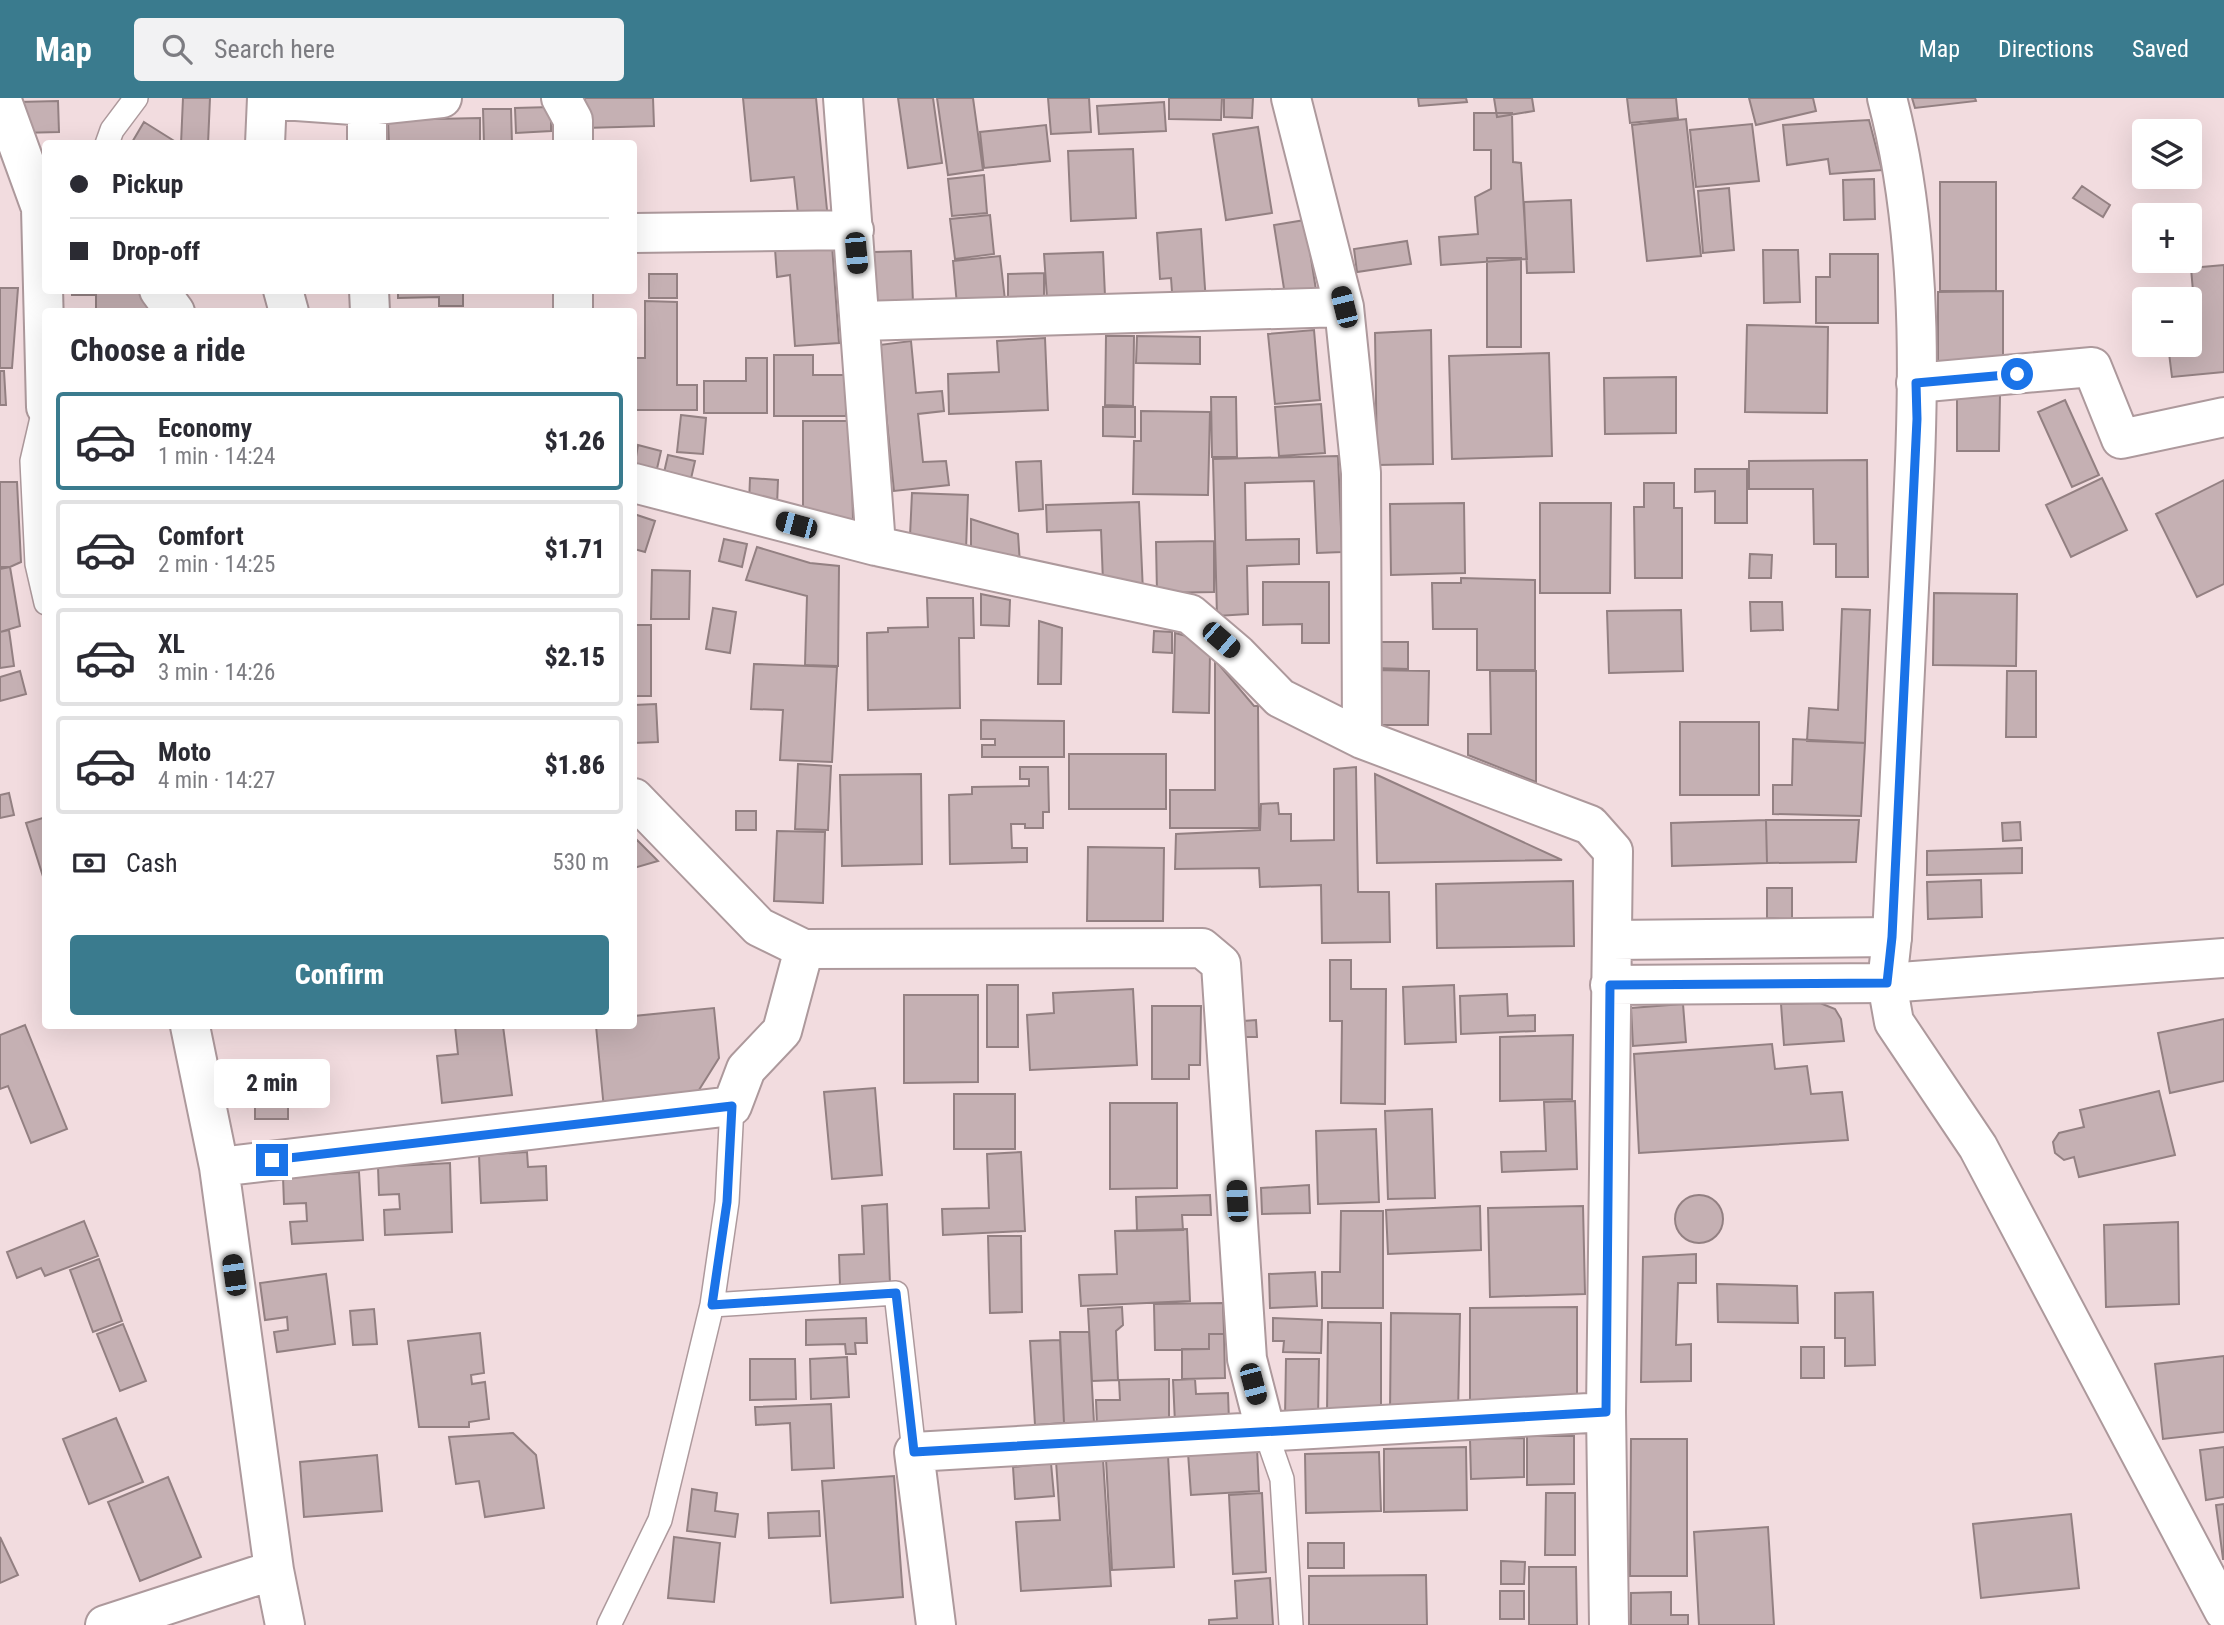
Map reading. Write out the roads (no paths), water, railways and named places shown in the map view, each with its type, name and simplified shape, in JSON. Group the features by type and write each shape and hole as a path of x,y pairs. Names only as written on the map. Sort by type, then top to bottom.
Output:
{"street":[{"path":"1,98 42,206"},
{"path":"265,140 268,98 367,106 442,98"},
{"path":"561,98 573,120 573,140"},
{"path":"843,98 876,546"},
{"path":"1291,98 1344,307 1361,473 1362,739"},
{"path":"1887,98 1895,127 1912,259 1917,433 1892,937 1887,983 1894,1022 1978,1147 2224,1611"},
{"path":"367,106 367,140"},
{"path":"637,233 854,230"},
{"path":"861,321 1344,307"},
{"path":"1916,383 2092,367 2121,439 2224,416"},
{"path":"637,484 876,546 1190,614 1237,654 1280,698 1362,739 1590,825 1613,851 1606,1412 1609,1625"},
{"path":"637,801 759,927 804,949 1202,948 1221,964 1247,1359 1266,1433"},
{"path":"1612,940 1892,937"},
{"path":"219,1167 732,1106 746,1069 782,1031 804,949"},
{"path":"1610,985 1887,983 2224,958"},
{"path":"188,1029 219,1167 274,1570 285,1625"},
{"path":"936,1625 914,1452 1606,1412"},
{"path":"105,1625 274,1570"}],"lane":[{"path":"109,140 136,98"},
{"path":"42,419 32,461 37,564 42,586"},
{"path":"609,1625 660,1520 712,1305 727,1202 732,1106"},
{"path":"712,1305 896,1293 914,1452"},
{"path":"1266,1433 1282,1479 1291,1625"}]}
